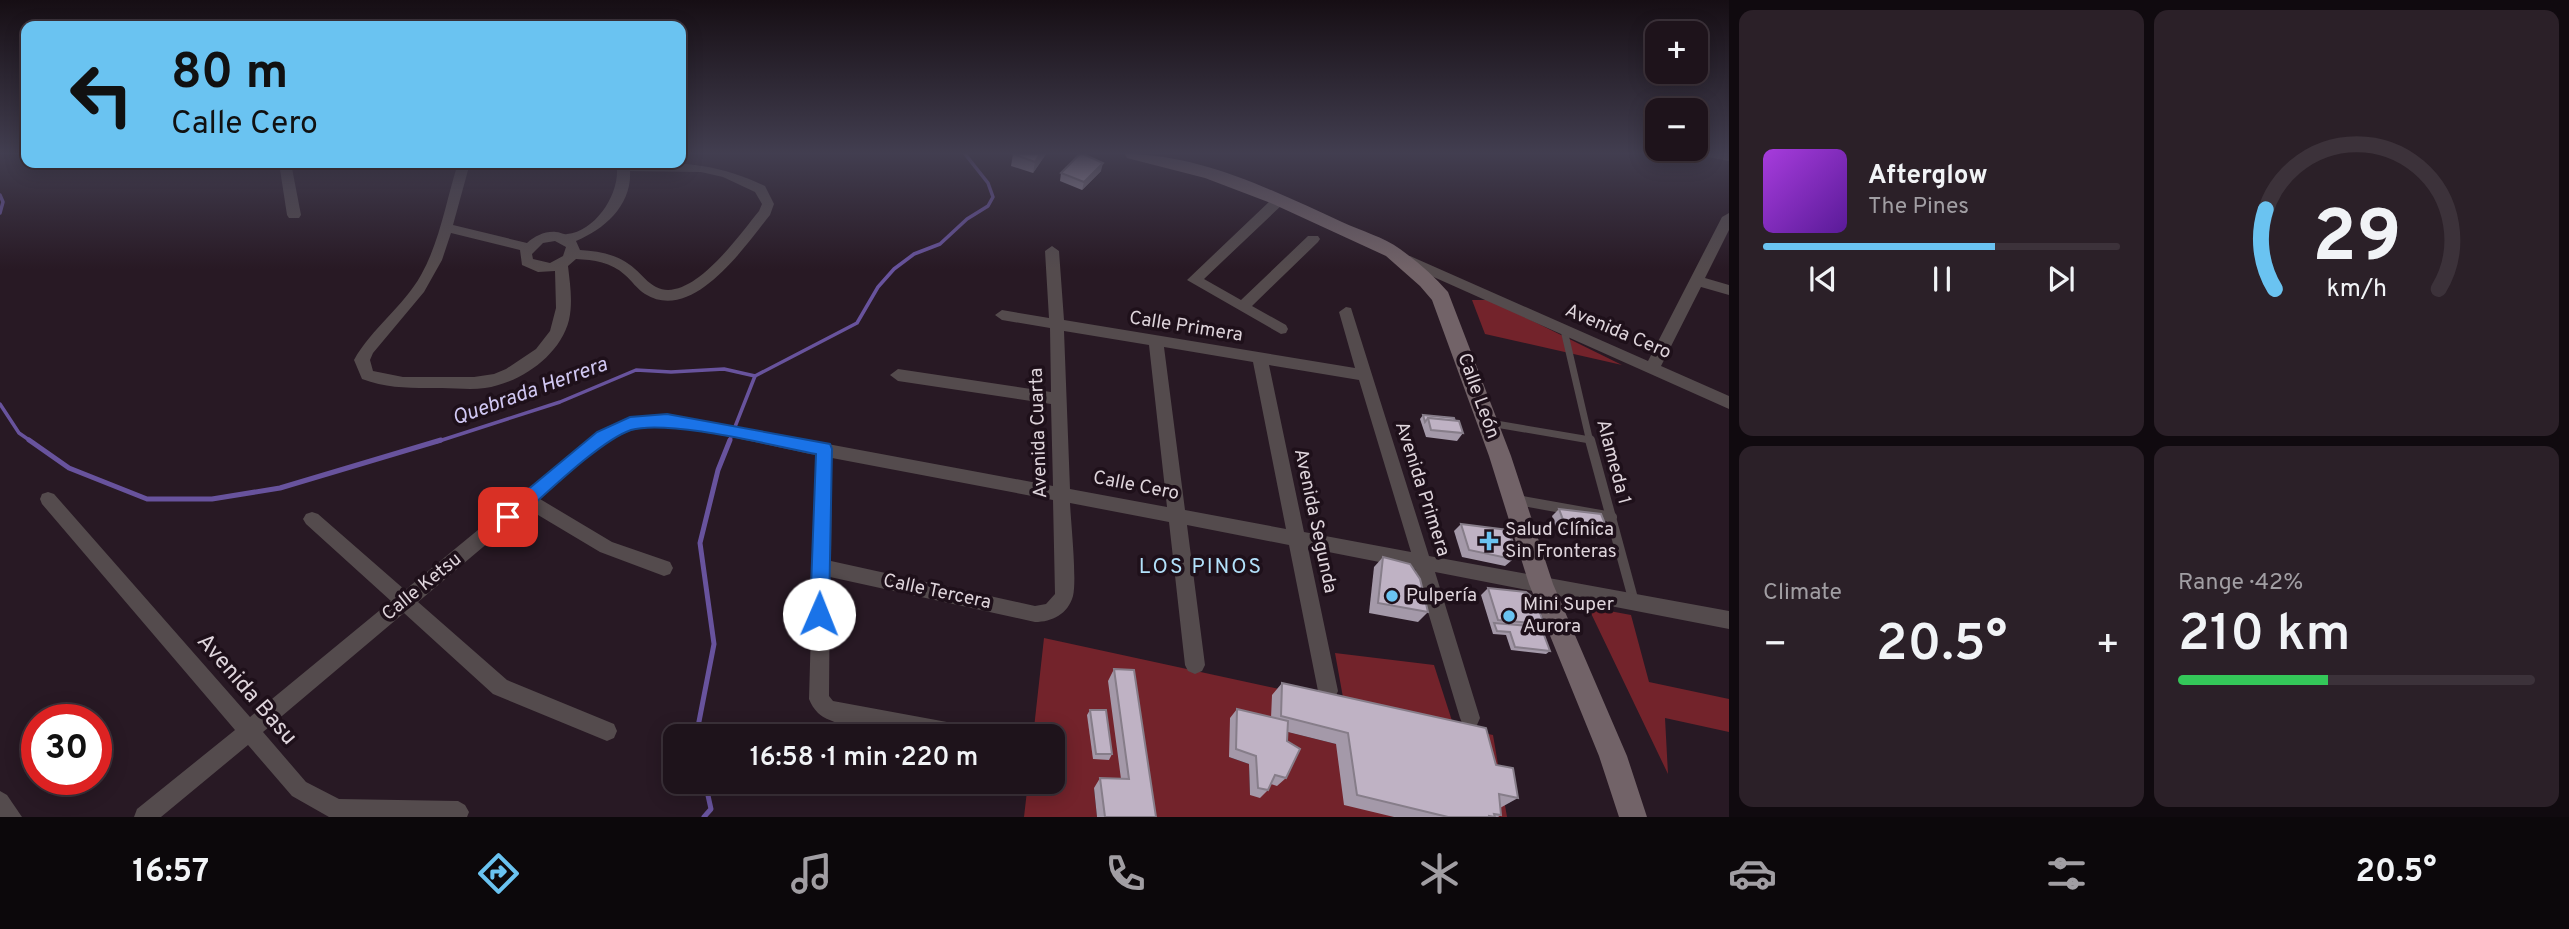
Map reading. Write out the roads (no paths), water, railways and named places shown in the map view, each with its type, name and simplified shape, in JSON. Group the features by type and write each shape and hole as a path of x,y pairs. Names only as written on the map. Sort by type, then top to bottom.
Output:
{"main road":[{"name":"Calle León","path":"1258,192 1391,253 1427,281 1441,297 1514,499 1541,584 1613,756 1633,817"}],"street":[{"path":"290,192 294,215"},
{"path":"455,192 430,270 419,290 369,346 362,360 367,375 382,382 493,381 514,372 551,345 561,326 567,260 574,249 568,239"},
{"path":"619,192 617,205 612,213 582,234 568,239 547,237 528,248 525,258 532,266 545,268 567,260 611,260 654,292 665,295 679,294 693,289 707,279 765,212 768,204 762,192"},
{"path":"1279,200 1194,280 1281,329"},
{"path":"1652,368 1695,280 1723,240 1729,217"},
{"path":"445,227 528,248"},
{"path":"1242,307 1313,239"},
{"name":"Avenida Cuarta","path":"1052,251 1063,494 1064,595 1053,611"},
{"name":"Avenida Cero","path":"1391,253 1729,402"},
{"path":"1695,280 1729,290"},
{"name":"Avenida Cero","path":"1441,297 1457,295 1491,298"},
{"name":"Avenida Primera","path":"1346,312 1470,718"},
{"name":"Calle Primera","path":"1002,315 1364,375"},
{"path":"1156,342 1195,665"},
{"name":"Avenida Segunda","path":"1260,359 1328,691"},
{"path":"898,375 1058,399"},
{"name":"Calle Ketsu","path":"145,817 603,437 630,424 667,420 724,431"},
{"name":"Calle Cero","path":"724,431 1729,620"},
{"path":"824,449 819,699 826,708 844,714 901,724"},
{"name":"Avenida Basu","path":"48,499 299,789 337,810 457,811"},
{"path":"528,500 606,547 664,568"},
{"path":"312,519 500,687 607,731"},
{"name":"Calle Tercera","path":"820,567 1035,614 1053,611"},
{"path":"0,802 11,817"}],"lane":[{"name":"Alameda 1","path":"1564,330 1634,602"},
{"path":"1487,422 1590,439"},
{"path":"1514,499 1612,517"}],"waterway":[{"name":"Quebrada Herrera","path":"755,376 857,323 878,287 894,269 914,254 940,244 967,219 988,206 993,197 991,192"},
{"name":"Quebrada Herrera","path":"0,195 3,202 0,213"},
{"name":"Quebrada Herrera","path":"436,442 560,402 636,370 671,372 724,369 755,376"},
{"path":"729,442 755,376"},
{"name":"Quebrada Herrera","path":"0,404 19,433 32,442"},
{"name":"Quebrada Herrera","path":"29,440 69,468 147,499 212,499 280,488 441,440"},
{"path":"699,724 714,644 700,543 718,470 730,440"},
{"path":"704,817 711,809 708,794"}],"place":[{"name":"Salud Clínica Sin Fronteras","path":"1489,541"},
{"name":"Pulpería","path":"1392,596"},
{"name":"Mini Super Aurora","path":"1509,616"}],"district":[{"name":"LOS PINOS","path":"1201,567"}]}
